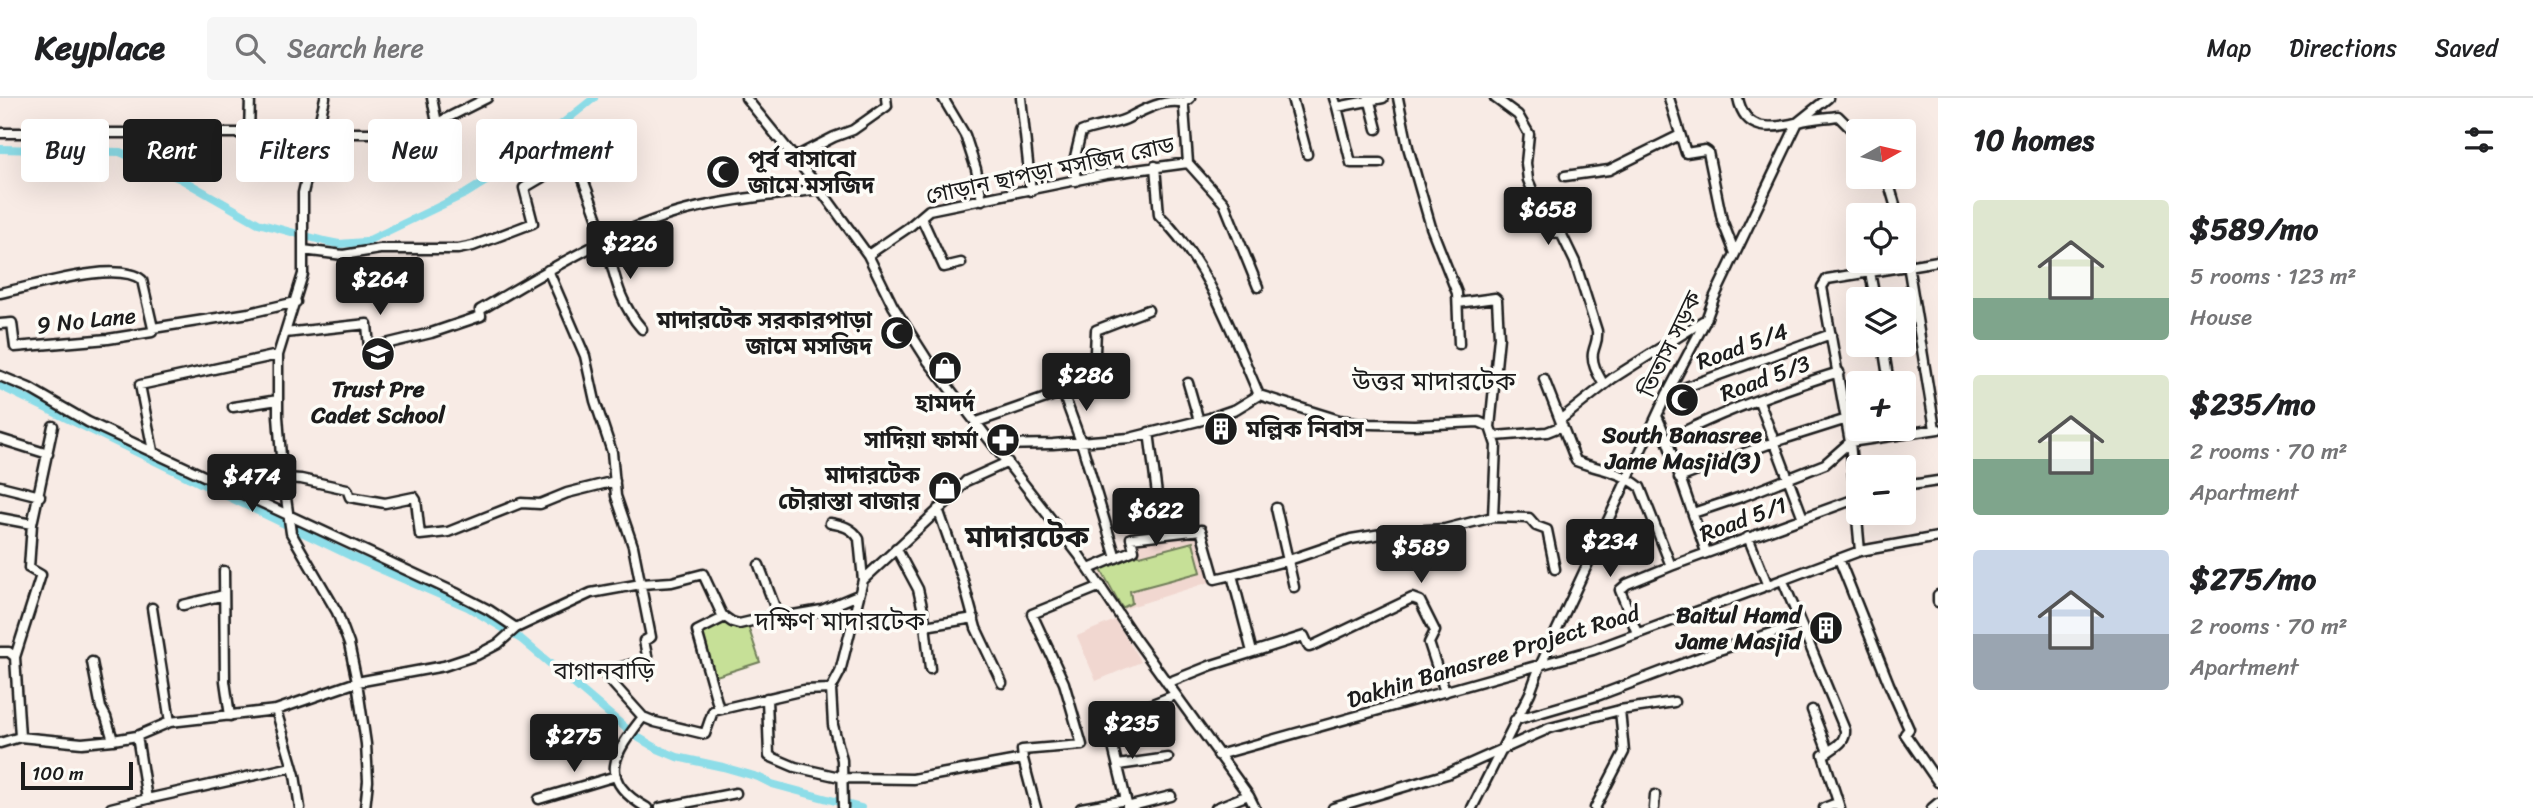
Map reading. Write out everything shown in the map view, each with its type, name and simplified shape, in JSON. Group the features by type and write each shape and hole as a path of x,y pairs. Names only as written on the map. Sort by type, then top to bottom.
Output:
{"street":[{"path":"249,119 250,98"},
{"path":"320,119 325,98"},
{"path":"432,98 436,119"},
{"path":"445,119 487,98"},
{"path":"746,98 820,189 868,255 892,306 928,361 1089,569 1255,808"},
{"path":"793,158 853,130 887,106 886,98"},
{"path":"943,98 965,135 982,200"},
{"path":"1020,98 1031,191"},
{"path":"1292,98 1307,154"},
{"path":"1380,163 1351,163 1336,103 1383,98"},
{"path":"1398,98 1408,147 1431,227 1455,286 1459,344"},
{"path":"1495,98 1518,115 1529,134 1526,163 1528,180 1550,232 1562,233 1576,262 1597,331 1598,342 1593,354 1595,368 1604,385"},
{"path":"1668,98 1684,151 1708,152 1722,220 1735,253"},
{"path":"1738,98 1746,117 1752,123 1772,127 1790,126 1798,122 1838,116 1846,124"},
{"name":"তিতাস সড়ক","path":"1472,808 1530,693 1667,394 1706,320 1798,122 1828,98"},
{"path":"1369,99 1377,129"},
{"path":"1076,181 1074,161 1081,132 1126,119 1147,107 1177,100 1187,101"},
{"name":"গোড়ান ছাপড়া মসজিদ রোড","path":"868,255 929,210 1155,166 1188,163 1187,101"},
{"path":"0,133 236,134"},
{"path":"1565,176 1609,170 1680,135"},
{"path":"1188,163 1224,204 1258,287"},
{"path":"1155,166 1159,215 1180,236 1196,261 1230,328 1259,395 1328,417 1370,424 1479,422 1490,426"},
{"path":"306,182 303,274 278,355 283,478 291,533 337,611 349,645 366,744 368,781 365,808"},
{"path":"303,250 343,255 380,249 458,249 473,246 533,223 523,189 535,182"},
{"path":"584,182 605,241 620,295 642,329"},
{"path":"285,332 368,324 369,348 431,333 481,316 481,310 548,270 605,241 687,210 820,189"},
{"path":"921,217 944,267 961,263"},
{"path":"1916,265 1938,261"},
{"path":"548,270 585,356 595,401 612,452 616,496 627,525 651,637 644,641 648,660 618,667 607,677 643,717 705,734 713,711 804,691 831,689"},
{"name":"9 No Lane","path":"0,293 94,272 135,276 142,280 153,328 152,332 127,337 15,347 12,323 0,324"},
{"path":"1846,413 1822,287 1827,279 1864,273"},
{"path":"1910,273 1937,429 1916,431"},
{"path":"1458,303 1494,298 1497,300 1499,338 1490,426 1495,436 1493,517"},
{"name":"9 No Lane","path":"153,328 249,313 296,302"},
{"path":"977,422 1103,378 1095,352 1096,330 1148,310"},
{"path":"1495,436 1538,433 1561,423 1604,385 1706,320"},
{"name":"Road 5/4","path":"1667,394 1831,334"},
{"path":"153,451 140,385 278,355"},
{"name":"Road 5/3","path":"1667,440 1706,420 1787,388 1839,372"},
{"path":"0,376 29,388 88,422 288,518 458,594 489,610 511,632"},
{"path":"1545,379 1576,461 1630,478 1640,487 1671,566"},
{"path":"1188,383 1199,421"},
{"path":"1063,393 1081,442 1116,558"},
{"path":"995,445 1130,438 1236,409 1259,395"},
{"path":"233,407 278,400"},
{"path":"1759,401 1803,518"},
{"path":"1657,416 1706,552"},
{"path":"1679,478 1774,442 1846,419"},
{"path":"20,737 15,657 41,575 29,568 32,524 54,426"},
{"path":"1149,432 1162,533"},
{"path":"0,439 48,454"},
{"path":"1693,513 1825,464 1850,442 1855,441"},
{"path":"1850,442 1852,455"},
{"path":"863,580 966,481 1008,462"},
{"path":"283,478 347,489 350,497 385,503 414,497 421,535 449,532 521,503 540,504 567,493 615,481"},
{"path":"1916,484 1938,481"},
{"path":"0,486 40,496"},
{"name":"Road 5/1","path":"1637,633 1620,590 1627,584 1706,552 1846,502"},
{"path":"1276,508 1294,587"},
{"path":"938,509 974,618 1002,683"},
{"path":"1089,569 1134,550 1131,538 1162,533 1201,530 1215,579 1359,537 1445,529 1493,517 1529,518 1536,527 1547,530 1555,569"},
{"path":"0,519 32,524"},
{"path":"830,523 842,525 857,535 863,580 840,672 831,689 833,725 844,779 843,804"},
{"path":"1859,525 1860,551"},
{"path":"1748,537 1768,586"},
{"name":"Dakhin Banasree Project Road","path":"1218,755 1593,650 1860,551 1938,537"},
{"path":"897,548 918,589 930,668"},
{"path":"1839,559 1909,730 1905,734 1938,782"},
{"path":"759,565 778,615"},
{"path":"224,570 225,681 230,716"},
{"path":"0,743 20,737 82,743 113,740 137,736 170,722 276,710 357,682 443,666 477,655 498,644 511,632 591,593 641,584 672,582 703,574 725,617 732,622 746,624 778,615 822,610 858,595"},
{"path":"1232,575 1252,652"},
{"path":"1783,581 1845,730 1843,741 1822,755 1839,805 1824,808"},
{"path":"1036,808 1022,750 1082,745 1064,683 1032,614 1101,586"},
{"path":"183,605 224,595"},
{"path":"1938,595 1938,602"},
{"path":"1167,683 1304,636 1307,645 1312,646 1417,598 1435,631 1429,643 1445,692"},
{"path":"152,608 170,722"},
{"path":"719,709 697,631 725,617"},
{"path":"925,626 974,618"},
{"path":"1515,720 1597,696 1719,650 1800,624"},
{"path":"0,652 9,652 15,657"},
{"path":"92,662 101,708 113,740"},
{"path":"1127,805 1107,722 1175,695"},
{"path":"767,698 769,756 795,767 844,779 913,779 1023,759"},
{"path":"1334,808 1447,774 1550,727 1620,709 1674,702"},
{"path":"1595,808 1624,751 1620,709"},
{"path":"276,710 300,808"},
{"path":"1812,710 1828,752"},
{"path":"643,717 626,738 617,759 616,776 626,795 647,808"},
{"path":"137,736 147,799"},
{"path":"1118,765 1168,758"},
{"path":"111,808 292,767"},
{"path":"539,799 616,776"},
{"path":"660,808 736,793"},
{"path":"1216,808 1248,795"},
{"path":"1654,808 1655,795"},
{"path":"1081,808 1127,805 1171,796"},
{"path":"1932,808 1938,803"}],"shaded area":[{"path":"1200,532 1213,581 1121,610 1097,569 1136,552 1136,540"},
{"path":"1115,620 1141,662 1096,681 1077,636"}],"green space":[{"path":"1193,542 1201,572 1130,591 1132,603 1122,608 1100,568 1136,552 1140,556"},
{"path":"725,622 736,628 748,626 760,662 713,677 700,633"}],"waterway":[{"path":"0,149 120,152 181,179 258,223 339,244 365,242 465,194 507,168 594,98"},
{"path":"0,386 355,558 468,607 521,639 634,735 658,749 677,757 723,767 772,784 861,808"}],"place":[{"name":"পূর্ব বাসাবো জামে মসজিদ","path":"723,172"},
{"name":"মাদারটেক সরকারপাড়া জামে মসজিদ","path":"897,333"},
{"name":"Trust Pre Cadet School","path":"378,354"},
{"name":"হামদর্দ","path":"945,368"},
{"name":"South Banasree Jame Masjid(3)","path":"1682,400"},
{"name":"মল্লিক নিবাস","path":"1221,429"},
{"name":"সাদিয়া ফার্মা","path":"1003,440"},
{"name":"মাদারটেক চৌরাস্তা বাজার","path":"945,488"},
{"name":"Baitul Hamd Jame Masjid","path":"1826,628"}],"district":[{"name":"উত্তর মাদারটেক","path":"1434,381"},
{"name":"মাদারটেক","path":"1027,537"},
{"name":"দক্ষিণ মাদারটেক","path":"840,621"},
{"name":"বাগানবাড়ি","path":"604,671"}]}
